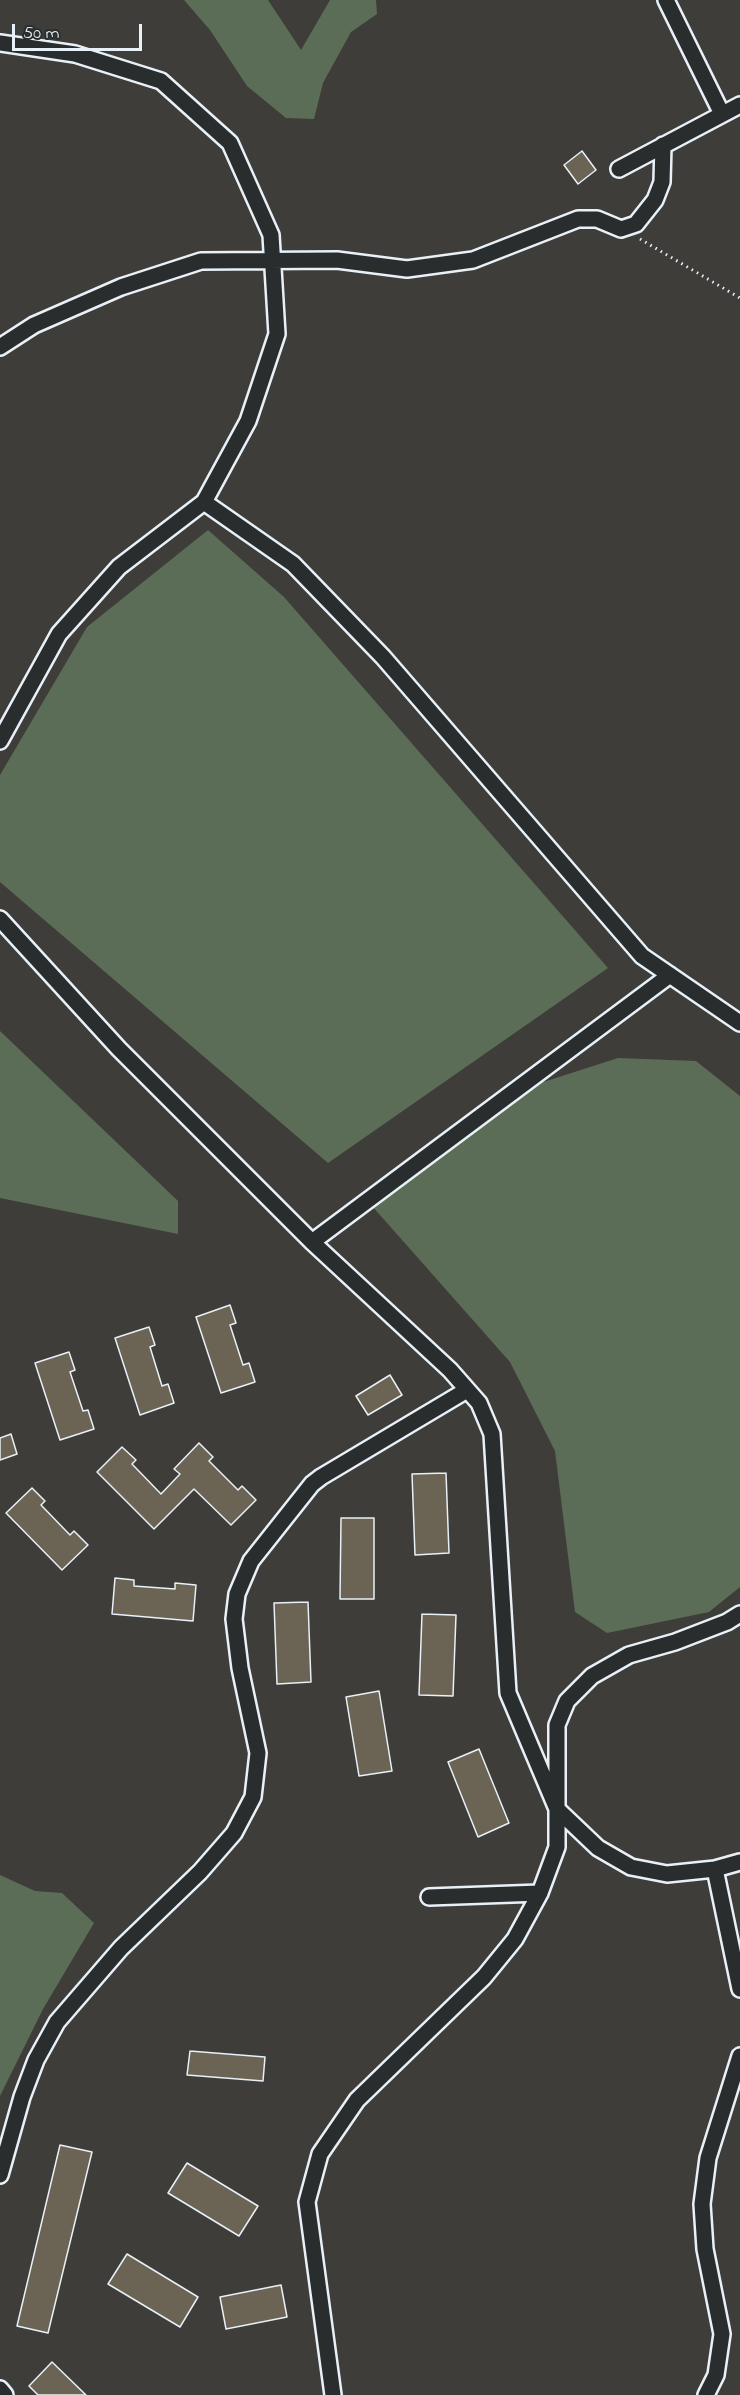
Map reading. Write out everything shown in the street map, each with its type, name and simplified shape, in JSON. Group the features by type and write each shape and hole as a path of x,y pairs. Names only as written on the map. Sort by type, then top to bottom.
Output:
{"street":[{"path":"666,0 722,114"},
{"path":"0,43 75,54 161,81 230,143 271,235 277,334 248,422 204,502 119,567 59,634 0,741"},
{"path":"619,169 740,105"},
{"path":"0,347 34,325 110,292 201,261 337,260 407,269 473,260 578,219 597,219 621,229 636,224 655,200 662,182 663,145"},
{"path":"204,502 293,564 383,657 642,956 740,1023"},
{"path":"0,919 119,1049 312,1242 450,1370 479,1403 492,1434 508,1693 557,1809 598,1848 632,1867 667,1874 715,1869 740,1862"},
{"path":"312,1242 670,975"},
{"path":"0,2175 22,2097 36,2060 57,2022 121,1948 200,1872 234,1833 253,1797 258,1753 240,1668 234,1619 237,1594 251,1561 312,1484 327,1472 467,1389"},
{"path":"333,2395 307,2202 320,2154 357,2100 484,1977 515,1939 540,1893 556,1847 557,1725 567,1701 592,1676 629,1655 675,1642 727,1622 740,1614"},
{"path":"715,1869 740,1989"},
{"path":"429,1897 540,1893"},
{"path":"706,2395 716,2375 722,2334 705,2249 702,2204 708,2158 740,2056"},
{"path":"0,2389 5,2395"}],"path":[{"path":"630,226 643,243 740,298"}],"green space":[{"path":"184,0 268,0 301,50 330,0 376,0 377,14 351,32 323,83 314,119 286,118 247,86 210,30"},
{"path":"208,530 284,597 608,968 328,1163 0,882 0,775 87,627"},
{"path":"0,1031 178,1201 178,1234 0,1198"},
{"path":"618,1058 696,1061 740,1096 740,1587 709,1612 607,1633 575,1612 555,1451 510,1362 372,1206 531,1086"},
{"path":"0,1875 35,1891 62,1893 94,1923 43,2009 0,2096"}],"building":[{"path":"582,151 596,170 578,184 564,165"},
{"path":"230,1305 236,1323 230,1325 243,1365 249,1363 255,1382 221,1393 196,1317"},
{"path":"149,1327 155,1345 150,1347 162,1386 168,1384 174,1403 140,1415 115,1338"},
{"path":"69,1352 75,1370 70,1372 83,1411 88,1410 94,1429 60,1440 35,1363"},
{"path":"390,1375 402,1395 368,1415 356,1396"},
{"path":"11,1434 17,1454 0,1460 0,1438"},
{"path":"199,1443 213,1457 209,1461 238,1490 242,1486 256,1500 231,1525 194,1489 154,1529 97,1472 122,1447 136,1460 132,1464 161,1494 180,1474 174,1469"},
{"path":"446,1473 449,1553 415,1555 412,1474"},
{"path":"32,1488 45,1501 41,1505 70,1535 74,1531 88,1545 62,1570 6,1513"},
{"path":"341,1518 374,1518 374,1599 340,1599"},
{"path":"115,1578 134,1580 134,1586 175,1589 175,1583 196,1585 193,1621 112,1614"},
{"path":"308,1602 311,1682 277,1684 274,1603"},
{"path":"422,1614 456,1615 453,1696 419,1695"},
{"path":"379,1691 392,1771 359,1776 346,1697"},
{"path":"479,1749 509,1823 478,1837 448,1762"},
{"path":"190,2051 265,2057 263,2081 187,2075"},
{"path":"60,2145 92,2152 48,2333 17,2326"},
{"path":"187,2163 258,2206 239,2236 168,2193"},
{"path":"127,2254 198,2297 180,2327 108,2284"},
{"path":"281,2285 287,2317 226,2329 220,2297"},
{"path":"52,2362 86,2395 38,2395 29,2386"}]}
